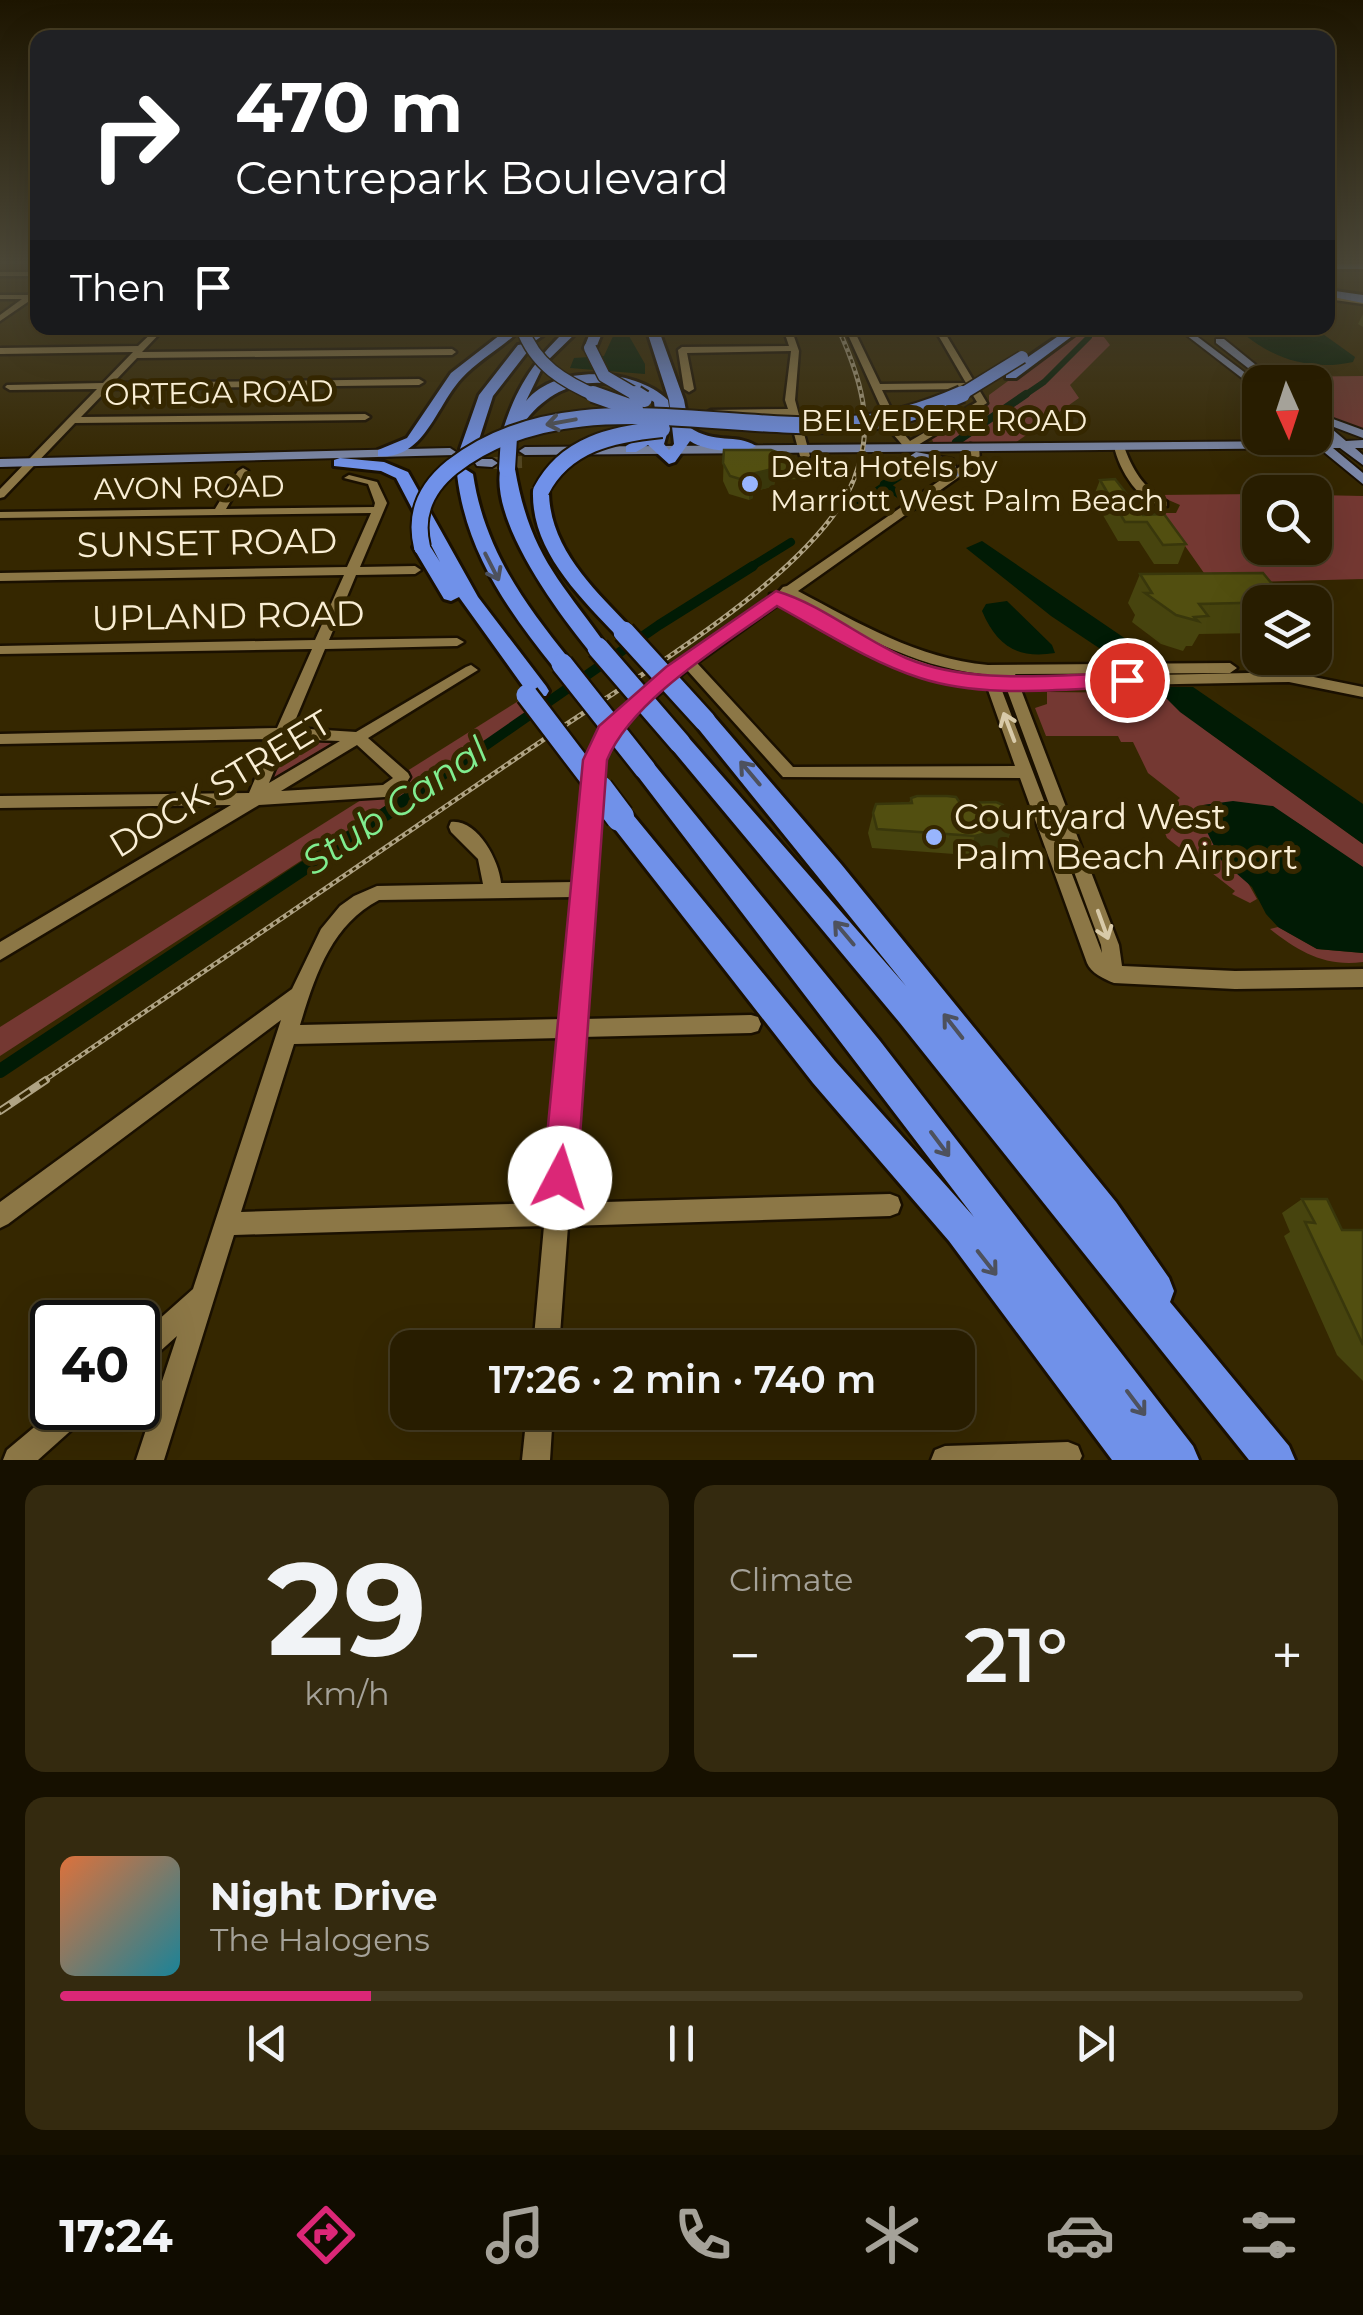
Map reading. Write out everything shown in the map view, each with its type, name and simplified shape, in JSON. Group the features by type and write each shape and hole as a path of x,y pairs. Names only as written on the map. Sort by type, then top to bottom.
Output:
{"highway":[{"path":"510,434 521,396 541,363 568,335"},
{"path":"595,335 590,348 604,376 646,400 710,416 784,422 858,418 914,408 947,396 1022,357"},
{"path":"655,335 676,395 682,430 669,452"},
{"path":"1054,335 952,400 876,421 772,426 618,416 559,422 510,434 471,452 435,482 419,512 422,547 441,581 533,693 800,1042 1007,1287 1137,1460"},
{"path":"1068,335 947,415 886,432 805,437 672,429 616,436 562,460 540,491 542,516 561,556 589,595 705,721 843,886 1104,1214 1238,1415"},
{"path":"523,336 542,363 586,391 648,413 738,429 810,431 896,422 959,404 1011,375"},
{"path":"384,454 412,441 460,371 523,336"},
{"path":"523,336 491,387 472,518 491,566 515,604 890,1078 1179,1460"},
{"path":"482,457 510,434 534,399 568,383 606,379 653,392 663,403 669,452"},
{"path":"413,493 418,458 434,406"},
{"path":"631,448 650,438 665,412"},
{"path":"682,430 705,444 748,446"},
{"path":"482,457 514,511 532,557 564,607 920,1025 1275,1460"},
{"path":"344,470 393,470 404,476 469,598 533,693"}],"main road":[{"path":"1190,335 1242,376"},
{"path":"1208,335 1249,365"},
{"path":"1332,423 1363,434"},
{"path":"1332,440 1363,480"},
{"name":"BELVEDERE ROAD","path":"482,457 631,448 669,452 748,446 803,451"},
{"name":"BELVEDERE ROAD","path":"1120,451 1242,446"},
{"path":"1332,446 1339,449"},
{"name":"BELVEDERE ROAD","path":"0,463 384,454 418,458 803,451 1339,449 1361,453"},
{"path":"913,451 948,462 953,476"},
{"name":"BELVEDERE ROAD","path":"167,460 344,470 418,458"}],"street":[{"path":"0,494 154,335"},
{"path":"789,335 794,348 790,394 803,451"},
{"path":"852,335 898,434 913,451 982,403 942,335"},
{"path":"689,389 682,350 794,348"},
{"path":"0,351 452,352"},
{"path":"10,386 419,382"},
{"path":"878,386 974,386"},
{"name":"ORTEGA ROAD","path":"73,420 362,422 372,406"},
{"path":"702,413 793,412"},
{"path":"547,1330 592,785 607,731 688,662 781,593 953,476 976,451"},
{"path":"1120,451 1149,497 1163,504"},
{"path":"254,798 381,503 372,482 344,470"},
{"path":"218,513 243,471"},
{"name":"AVON ROAD","path":"0,515 378,510"},
{"name":"SUNSET ROAD","path":"0,577 416,570"},
{"path":"781,593 912,668 946,678 1191,674 1289,677 1363,688"},
{"name":"UPLAND ROAD","path":"0,650 458,642"},
{"path":"688,662 790,773 1026,772"},
{"name":"DOCK STREET","path":"0,952 472,670"},
{"path":"990,676 1096,963 1114,974 1235,980 1363,978"},
{"path":"1009,676 1110,945 1114,974"},
{"path":"0,738 282,734 357,737 402,777 396,786 385,790 254,798 0,802"},
{"path":"456,827 487,854 494,868 492,890"},
{"path":"150,1460 299,996 329,928 351,904 377,893 584,889"},
{"path":"0,1216 299,996"},
{"path":"286,1036 750,1024"},
{"path":"226,1224 890,1205"},
{"path":"160,1334 202,1297"},
{"path":"16,1460 51,1430"},
{"path":"536,1460 538,1430"},
{"path":"945,1460 1068,1456"}],"shaded area":[{"path":"614,335 628,335 645,364 645,374 570,368 574,358 604,356"},
{"path":"1059,335 1102,335 1110,345 1070,385 1079,398 1015,443 933,442 931,436 989,403 989,395 1063,341"},
{"path":"1245,335 1324,335 1355,357 1353,362 1324,365 1296,361 1269,351"},
{"path":"1332,376 1363,376 1363,433 1332,419"},
{"path":"1242,494 1242,565 1332,565 1332,495 1363,496 1363,579 1211,583 1162,513 1176,513 1180,505 1157,495"},
{"path":"982,541 1154,661 1120,662 1051,616 966,548"},
{"path":"1007,601 1052,645 1055,653 1019,652 994,633 982,611 986,604"},
{"path":"1148,687 1155,687 1204,729 1363,844 1363,867 1272,810 1231,803 1204,805 1257,899 1250,903 1232,894 1235,891 1167,838 1165,833 1180,823 1180,812 1174,803 1180,798 1148,773 1133,742 1121,742 1118,736 1046,736 1035,708 1047,704 1047,692 1150,693"},
{"path":"1155,687 1193,687 1363,804 1363,844 1180,712"},
{"path":"520,700 530,712 0,1056 0,1027"},
{"path":"282,733 357,737 254,798"},
{"path":"1233,801 1273,806 1363,867 1363,953 1317,949 1278,927 1266,914 1252,887 1221,860 1200,818 1203,805"},
{"path":"1278,927 1317,949 1363,953 1363,962 1337,962 1313,956 1270,929"}],"building":[{"path":"724,450 771,450 801,461 775,461 776,468 752,474 754,480 750,482 730,476 723,463"},
{"path":"1115,479 1143,515 1164,514 1186,544 1163,545 1147,522 1125,522 1100,480"},
{"path":"1263,573 1273,585 1242,585 1242,603 1199,604 1208,616 1194,617 1198,621 1176,615 1145,593 1152,593 1140,574"},
{"path":"956,797 960,803 996,802 1003,805 1013,826 975,836 877,829 873,813 876,804 912,803 911,798"},
{"path":"1302,1199 1327,1199 1342,1230 1363,1230 1363,1345 1305,1222 1315,1223"}],"waterway":[{"name":"Stub Canal","path":"1022,397 1044,382 1087,335"},
{"name":"Stub Canal","path":"956,442 1026,394"},
{"name":"Stub Canal","path":"886,485 920,463"},
{"name":"Stub Canal","path":"849,509 886,485"},
{"path":"886,485 919,508"},
{"name":"Stub Canal","path":"749,568 791,542"},
{"name":"Stub Canal","path":"420,791 659,625 753,566"},
{"name":"Stub Canal","path":"0,1071 420,791"}],"tunnel":[{"path":"492,463 525,462"}],"railway":[{"path":"42,1082 709,629 791,562 823,528 847,494 862,451 864,410 855,370 841,335"},
{"path":"0,1111 46,1080"}],"place":[{"name":"Delta Hotels by Marriott West Palm Beach","path":"750,484"},
{"name":"Courtyard West Palm Beach Airport","path":"934,837"}],"route":[{"path":"560,1178 595,760 607,731 674,672 776,597 897,662 929,674 992,683 1127,680"}]}
